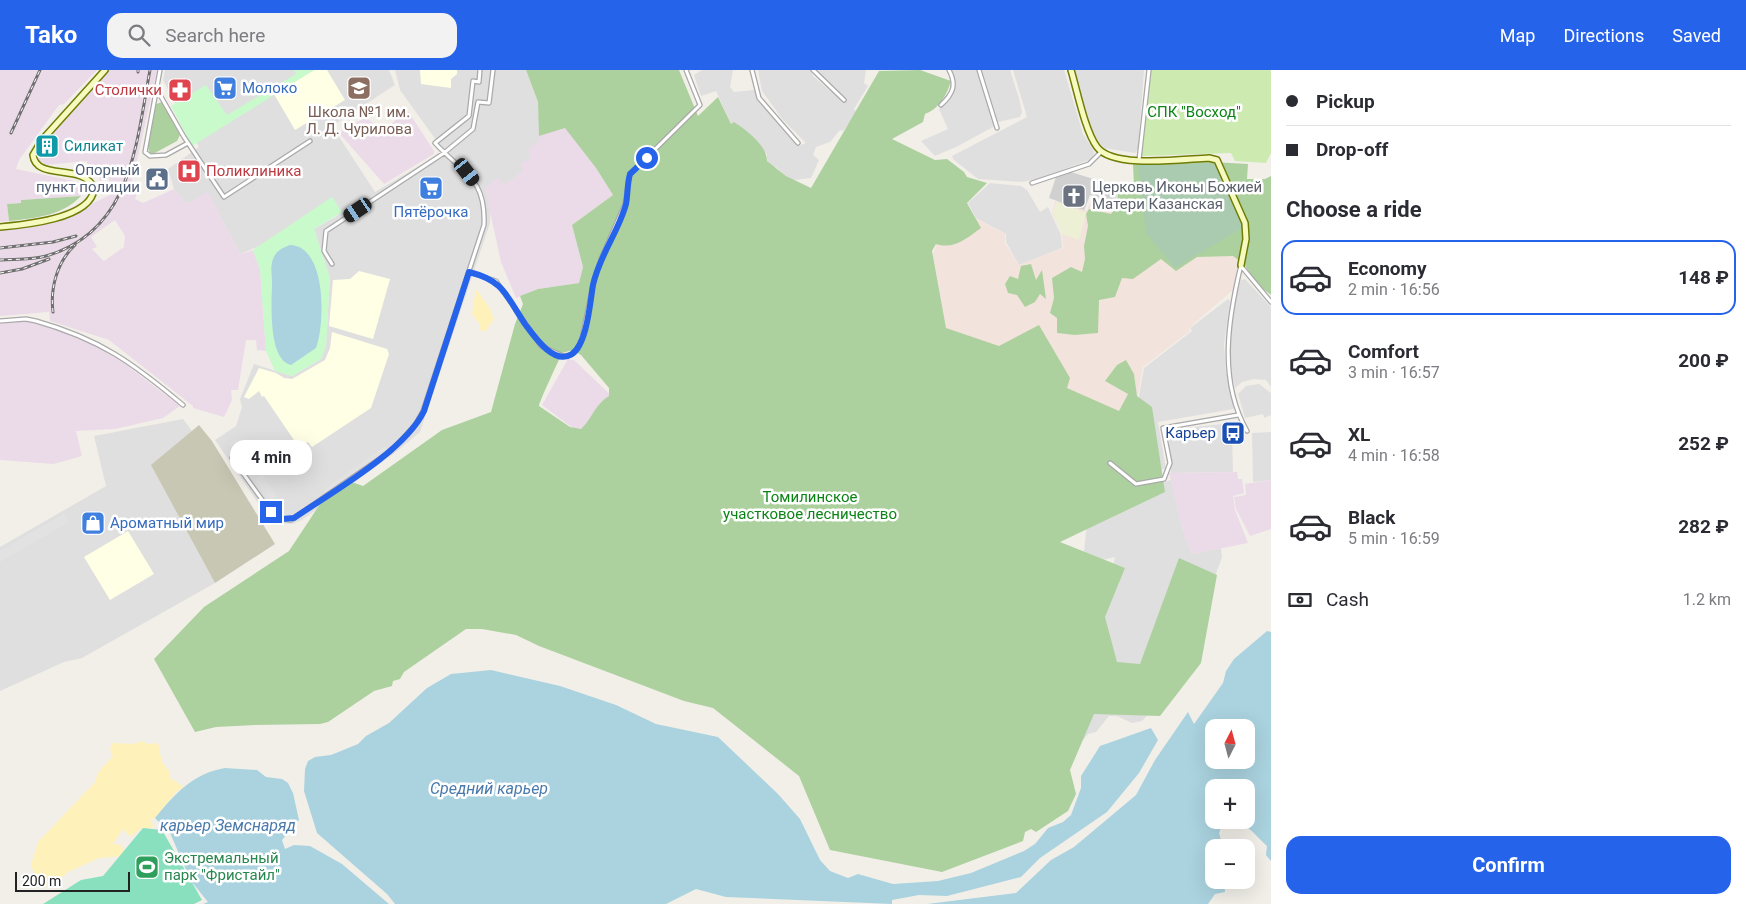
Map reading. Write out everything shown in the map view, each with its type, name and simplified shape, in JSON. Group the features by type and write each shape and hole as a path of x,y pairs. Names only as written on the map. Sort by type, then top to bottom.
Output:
{"street":[{"path":"0,227 35,224 54,219 80,207 92,197 94,189 89,181 74,174 40,168 36,164 34,155 42,140 105,70"},
{"path":"160,70 145,152 150,156 166,155 188,143"},
{"path":"232,458 271,512 277,517 286,520 294,518 391,451 416,426 424,411 484,225 481,192 467,172 435,143 469,116 473,81 479,82 480,70"},
{"path":"332,264 324,251 326,231 444,153 473,129 478,102 489,103 493,70"},
{"path":"469,272 490,278 500,286 541,346 563,356 570,355 577,349 588,317 593,284 601,259 626,204 630,174 700,105 686,70"},
{"path":"752,70 759,98 798,142"},
{"path":"813,70 844,100"},
{"path":"941,105 952,93 954,82 948,70"},
{"path":"979,70 997,128"},
{"path":"1071,70 1091,135 1102,152 1119,159 1209,158 1217,160 1244,224 1246,238 1231,312 1227,362 1238,415 1247,431"},
{"path":"1139,160 1149,70"},
{"path":"156,88 188,143 224,197 310,141"},
{"path":"1032,183 1082,166 1093,161 1102,152"},
{"path":"1241,265 1271,302"},
{"path":"0,321 26,319 36,321 99,344 126,360 183,406"},
{"path":"1110,463 1136,484 1164,479 1170,463 1163,428 1238,415"}],"shaded area":[{"path":"0,70 97,70 64,104 59,105 19,160 16,169 79,182 81,196 22,200 21,203 7,204 9,221 0,222"},
{"path":"106,70 157,70 135,170 136,175 131,178 138,190 135,199 143,203 174,189 186,204 208,192 240,254 253,250 260,269 266,351 257,350 256,340 246,340 238,390 231,390 232,400 224,417 193,408 193,406 109,340 50,321 49,312 0,316 0,229 56,221 112,194 109,179 100,181 99,172 88,173 87,161 45,165 38,160 40,147","holes":["115,220 125,236 124,247 104,261 92,249 97,247 91,237"]},
{"path":"165,70 389,70 395,85 332,126 375,192 444,151 400,90 395,70 526,70 538,102 541,140 530,151 530,160 523,171 505,186 492,183 490,223 420,432 396,452 302,520 292,524 278,523 269,519 215,440 236,426 242,407 240,399 254,364 292,376 321,359 326,345 330,278 314,229 342,213 240,254 208,193 186,204 174,189 168,169 199,147 163,80"},
{"path":"314,70 327,70 345,100 295,130 274,94"},
{"path":"420,70 457,70 457,74 451,79 451,88 421,84"},
{"path":"702,70 733,70 730,87 734,92 754,90 758,101 798,146 806,143 783,120 762,91 758,70 810,70 813,76 844,103 847,100 815,70 866,70 864,83 868,86 854,109 857,112 843,131 840,130 830,142 816,147 813,155 819,160 811,178 794,180 776,167 773,167 767,161 767,154 731,124 716,91 701,96 694,75"},
{"path":"952,70 977,70 995,126 935,156 921,141 948,129 939,109 953,96 956,82"},
{"path":"982,70 1010,70 1022,112 1020,117 998,122"},
{"path":"1013,70 1064,70 1083,134 1093,149 1094,154 1089,160 1040,178 1023,182 978,179 954,160 952,156 1027,117"},
{"path":"1072,70 1144,70 1138,149 1135,153 1104,148 1094,136"},
{"path":"406,108 434,151 434,154 384,184 339,133 366,117 384,133"},
{"path":"565,127 596,168 613,195 572,225 583,267 579,283 538,289 516,298 501,262 485,188 498,178 505,185 523,171 521,162 530,160 529,148 541,140 539,136"},
{"path":"1211,163 1217,167 1242,228 1175,268 1146,233 1138,165"},
{"path":"1071,172 1119,187 1115,202 1090,195 1084,211 1049,198 1056,177"},
{"path":"990,183 1021,186 1027,190 1040,212 1048,207 1061,235 1062,248 1019,265 1006,242 1006,234 976,218 968,203"},
{"path":"1092,196 1242,230 1243,238 1233,290 1189,328 1190,331 1143,367 1137,401 1129,418 943,336 930,262 951,205 1005,234 1005,243 1019,265 1063,248 1062,234 1052,213 1055,201 1087,211"},
{"path":"1056,202 1086,213 1079,240 1062,234 1053,213"},
{"path":"359,271 390,279 373,339 329,326 333,280 350,279"},
{"path":"1245,279 1271,307 1271,387 1266,380 1254,379 1242,382 1235,388 1230,350 1233,306 1241,280"},
{"path":"1228,299 1230,301 1224,345 1226,372 1234,409 1158,422 1166,469 1157,470 1138,402 1144,368 1192,331 1190,328"},
{"path":"25,321 71,334 112,354 180,406 163,418 115,429 76,431 82,456 54,464 0,460 0,324"},
{"path":"332,332 387,349 389,354 371,408 312,447 308,442 303,445 296,443 259,391 249,399 244,397 259,368 276,373 284,378 292,379 325,360 330,348"},
{"path":"568,359 574,360 617,401 590,441 542,405"},
{"path":"1259,384 1271,393 1271,415 1264,418 1263,414 1245,418 1238,394 1246,386"},
{"path":"183,419 192,431 152,466 215,583 82,658 64,662 0,691 0,547 106,486 94,436"},
{"path":"1222,424 1222,434 1232,435 1233,472 1171,473 1168,430"},
{"path":"199,425 212,441 275,544 215,583 151,465"},
{"path":"1271,432 1271,480 1253,482 1252,433"},
{"path":"237,439 257,468 252,471 250,468 247,470 228,442"},
{"path":"385,446 387,449 325,493 323,490"},
{"path":"261,472 277,496 270,501 255,480 260,476 258,474"},
{"path":"1237,472 1238,479 1242,479 1244,493 1233,496 1235,510 1248,543 1192,554 1183,530 1169,473"},
{"path":"1171,480 1183,530 1192,554 1221,548 1222,557 1203,610 1197,662 1142,721 1132,723 1117,716 1109,716 1096,732 1088,734 1060,768 1115,557 1098,561 1083,560 1087,524 1138,489"},
{"path":"1271,480 1271,529 1250,536 1236,509 1234,497 1246,495 1245,484"},
{"path":"64,514 69,522 0,562 0,551"},
{"path":"128,531 154,574 110,600 84,557"}],"green space":[{"path":"294,70 314,70 192,146 171,106 206,85 227,115 296,74"},
{"name":"Томилинское участковое лесничество","path":"526,70 679,70 698,116 718,97 731,124 734,122 755,138 764,149 767,161 786,176 811,188 879,71 920,70 951,81 942,101 925,114 923,122 892,139 935,160 947,159 964,172 967,177 987,183 967,203 981,228 960,242 949,245 936,244 932,251 946,328 999,346 1039,325 1070,378 1067,388 1119,411 1128,394 1105,381 1117,365 1126,360 1134,374 1137,396 1152,407 1165,492 1060,542 1125,568 1105,617 1117,662 1140,664 1179,558 1217,575 1201,663 1160,716 1094,714 1070,770 1076,794 1068,811 1036,832 1031,829 1025,832 1023,841 942,872 830,850 799,776 713,708 684,701 539,646 516,635 482,629 466,629 404,672 400,679 393,681 392,686 374,691 328,722 320,724 216,727 195,732 154,659 204,607 289,551 322,501 349,481 363,486 442,430 491,412 515,324 523,304 520,296 538,289 579,283 583,267 572,225 613,195 596,168 565,128 539,136 538,102","holes":["573,350 581,355 609,388 609,396 600,403 581,429 570,427 539,406 562,353"]},
{"name":"СПК \"Восход\"","path":"1151,70 1271,70 1271,153 1266,163 1235,161 1231,153 1142,156"},
{"path":"162,102 180,135 177,141 153,154 150,153 148,148 156,104"},
{"path":"1212,162 1248,164 1247,179 1265,179 1271,176 1271,295 1257,284 1244,264 1233,256 1197,257 1176,271 1161,259 1133,279 1122,278 1115,297 1099,300 1098,333 1075,335 1057,333 1057,318 1050,313 1054,298 1052,278 1071,267 1082,272 1088,226 1086,214 1089,209 1111,214 1115,209 1119,189 1130,190 1134,187 1133,163"},
{"path":"81,196 74,203 57,212 9,221 7,204 21,203 21,200"},
{"path":"332,197 342,212 314,229 330,278 326,346 321,359 292,376 275,371 266,351 260,269 253,250"},
{"path":"1031,264 1036,280 1042,270 1046,299 1040,294 1035,302 1025,307 1017,295 1008,293 1005,284 1010,276 1018,279 1021,266"},
{"name":"Экстремальный парк \"Фристайл\"","path":"143,828 162,830 202,900 194,904 43,904 81,880 103,876"}],"sand":[{"path":"476,289 489,307 494,319 485,332 479,329 479,323 472,314"},
{"path":"142,741 148,744 158,743 162,762 169,771 169,777 184,787 177,791 155,818 150,819 154,828 142,828 130,837 123,829 113,844 122,845 124,856 99,858 68,872 54,884 44,887 38,885 31,865 38,842 95,782 99,771 113,756 110,749 112,743 134,744"}],"water":[{"path":"290,245 302,249 311,258 317,272 321,305 321,322 316,348 291,365 283,360 274,341 271,268 274,256"},
{"path":"1267,631 1271,632 1271,861 1266,855 1267,846 1249,829 1255,829 1255,779 1205,779 1205,829 1220,829 1219,833 1221,839 1205,839 1205,889 1225,889 1225,892 1215,894 1208,904 927,904 1016,893 1051,860 1074,847 1136,795 1155,760 1188,712 1194,724 1223,683 1226,671 1234,659"},
{"name":"Средний карьер","path":"491,670 560,686 616,705 656,724 718,737 778,794 800,819 820,860 830,871 848,878 858,874 893,884 938,881 971,873 1024,851 1035,844 1048,828 1063,822 1071,815 1081,788 1081,776 1100,746 1151,728 1158,740 1139,773 1107,812 1040,858 1021,877 947,896 919,895 892,900 892,904 726,897 696,889 666,904 395,904 387,894 317,833 304,791 305,769 308,761 315,757 331,755 358,744 366,736 389,723 427,688 451,674"},
{"name":"карьер Земснаряд","path":"225,768 257,770 266,777 282,779 288,783 293,793 299,820 282,840 285,849 294,845 310,846 342,864 389,904 203,904 208,902 191,881 170,833 155,818 185,786 203,775"}],"railway":[{"path":"11,133 40,70"},
{"path":"0,260 29,259 46,256 75,244 97,227 113,206 125,181 134,155 150,70"},
{"path":"0,248 53,242 76,236"},
{"path":"53,312 52,303 56,276 59,267 75,245"},
{"path":"0,273 22,269 49,259"}],"place":[{"name":"Молоко","path":"225,88"},
{"name":"Школа №1 им. Л. Д. Чурилова","path":"359,88"},
{"name":"Столички","path":"180,90"},
{"name":"Силикат","path":"47,146"},
{"name":"Поликлиника","path":"189,171"},
{"name":"Опорный пункт полиции","path":"157,179"},
{"name":"Пятёрочка","path":"431,188"},
{"name":"Церковь Иконы Божией Матери Казанская","path":"1074,196"},
{"name":"Карьер","path":"1233,433"},
{"name":"Ароматный мир","path":"93,523"},
{"name":"Экстремальный парк \"Фристайл\"","path":"147,867"}],"route":[{"path":"271,512 282,519 291,520 391,451 416,426 424,411 469,272 483,275 496,281 541,346 550,352 563,356 570,355 577,349 588,317 593,284 601,259 626,204 627,182 630,174 647,158"}]}
